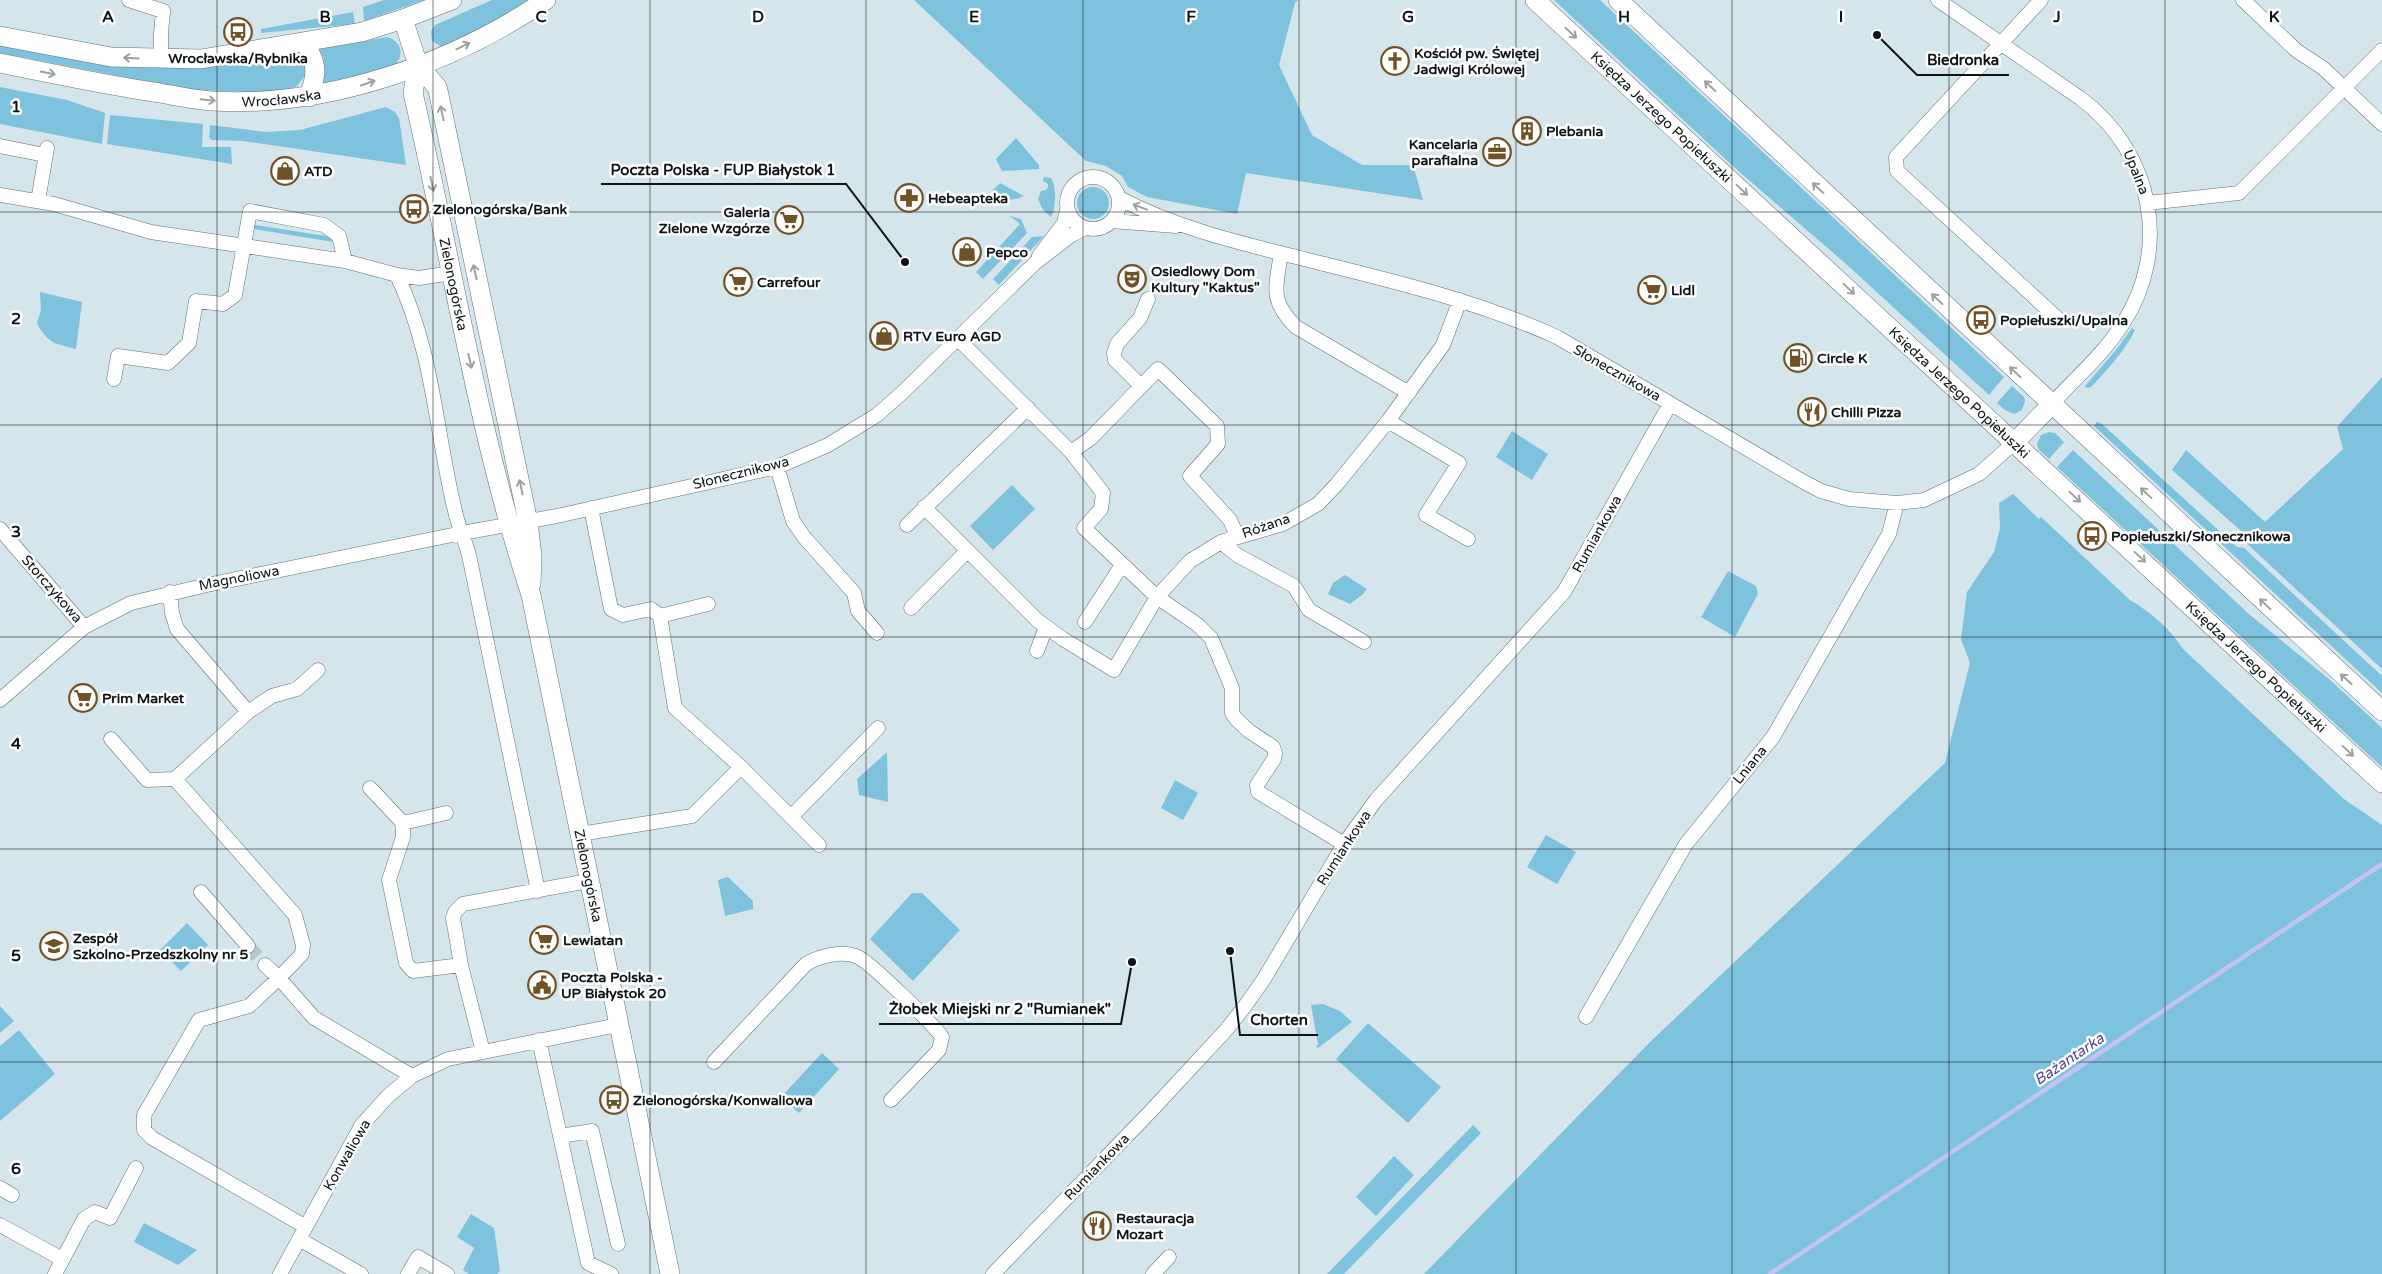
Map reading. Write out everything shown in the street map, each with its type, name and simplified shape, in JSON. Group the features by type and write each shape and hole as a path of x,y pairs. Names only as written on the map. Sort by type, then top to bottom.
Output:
{"main road":[{"path":"0,36 111,57 161,60 201,59 362,32 452,0"},
{"name":"Wrocławska","path":"0,63 118,87 211,101 265,101 308,97 364,85 418,65 502,27 546,0"},
{"name":"Księdza Jerzego Popiełuszki","path":"1535,0 2382,783"},
{"path":"1618,0 2382,711"},
{"path":"403,19 418,65"},
{"path":"304,42 316,63 316,76 308,97"},
{"name":"Zielonogórska","path":"418,65 413,93 450,273 509,525 531,595 588,881 670,1274"},
{"name":"Zielonogórska","path":"418,65 437,86 528,522 532,556 531,595"},
{"path":"2015,442 2051,405"}],"street":[{"path":"128,0 163,11 161,60"},
{"name":"Upalna","path":"1938,0 2080,98 2107,121 2132,157 2148,203 2149,240 2147,263 2135,301 2112,338 2051,405"},
{"path":"2041,0 1896,157 1897,171 2057,318"},
{"path":"2243,0 2298,52 2323,68 2346,88 2382,124"},
{"path":"2148,203 2239,193 2382,50"},
{"path":"0,146 46,152 38,202"},
{"path":"1088,177 1104,179 1116,190 1120,198 1117,214 1112,222 1095,230 1077,224 1067,210 1067,199 1070,189 1078,181 1088,177"},
{"path":"0,195 54,204 151,232 345,261 397,275 419,278 450,273"},
{"name":"Słonecznikowa","path":"1120,198 1194,228 1460,300 1517,319 1557,337 1821,491 1849,499 1896,503 1924,500 1979,474 2015,442"},
{"name":"Słonecznikowa","path":"1035,263 1064,223 1067,210"},
{"path":"114,379 118,356 168,363 189,343 196,301 223,304 235,295 250,211 324,225 338,236 345,261"},
{"name":"Słonecznikowa","path":"1112,222 1194,228"},
{"name":"Słonecznikowa","path":"509,525 777,466 828,445 877,415 1035,263 1070,236 1085,228"},
{"path":"1281,253 1276,300 1284,315 1296,327 1409,393"},
{"path":"397,275 412,308 431,377 455,512 469,555 538,891"},
{"path":"1141,386 1115,360 1114,353 1117,344 1140,318 1148,299"},
{"name":"Różana","path":"1046,627 1114,670 1157,597 1190,561 1221,542 1283,524 1318,504 1337,484 1388,421 1444,345 1460,300"},
{"path":"958,339 1071,452 1103,493 1101,509 1084,528 1157,597 1198,625 1211,638 1232,688 1232,713 1249,731 1273,747 1274,759 1257,785 1258,792 1344,844"},
{"path":"1071,452 1091,438 1158,369 1217,426 1218,444 1190,476 1230,520 1237,536"},
{"name":"Rumiankowa","path":"998,1272 1227,1029 1264,979 1344,844 1376,800 1564,592 1670,404"},
{"path":"907,525 1028,408"},
{"path":"1388,421 1459,462 1426,515 1468,539"},
{"path":"777,466 793,521 804,537 854,593 858,611 877,633"},
{"name":"Lniana","path":"1586,1017 1686,844 1773,737 1889,534 1896,503"},
{"path":"591,508 611,609 623,615 651,609 660,616 675,708 742,766 819,845"},
{"path":"924,508 1046,627 1037,651"},
{"name":"Magnoliowa","path":"0,700 84,627 131,603 170,592 509,525"},
{"name":"Storczykowa","path":"0,529 84,627"},
{"path":"1221,542 1237,555 1294,586 1309,610 1364,642"},
{"path":"911,608 967,551"},
{"path":"1085,622 1122,565"},
{"path":"170,592 172,613 177,629 248,712"},
{"path":"660,616 708,604"},
{"path":"111,739 147,780 175,779 248,712 272,696 297,689 318,670"},
{"path":"792,816 878,728"},
{"path":"580,834 692,816 742,766"},
{"path":"175,779 295,915 303,946 302,954 249,1006 199,1020 144,1115 142,1124 144,1130 152,1138 303,1233 361,1274"},
{"path":"370,788 403,823 403,838 389,880 406,963 413,970 418,971 461,965"},
{"path":"403,823 446,813"},
{"path":"483,1052 461,965 453,918 459,907 463,904 588,881"},
{"path":"201,892 248,946"},
{"path":"714,1062 806,964 815,959 849,954 866,963 942,1037 938,1050 891,1100"},
{"path":"266,965 314,1018 412,1076"},
{"name":"Konwaliowa","path":"280,1274 361,1126 388,1096 412,1076 448,1059 618,1026"},
{"path":"539,1040 588,1263 610,1274"},
{"path":"560,1136 592,1131 618,1244"},
{"path":"54,1274 84,1219 89,1214 95,1212 110,1218 136,1168"},
{"path":"0,1225 62,1259"},
{"path":"408,1274 418,1257 447,1274"},
{"path":"1153,1274 1169,1257"}],"shaded area":[{"path":"384,0 424,0 364,21 363,7"},
{"path":"492,0 536,0 509,17 442,47 432,41 431,31 435,25"},
{"path":"914,0 1298,0 1295,3 1279,65 1312,135 1362,165 1413,165 1423,200 1246,173 1237,214 1147,197 1128,187 1122,176 1106,166 1086,161"},
{"path":"1554,0 1600,0 2004,377 1989,395 1845,263 1736,169"},
{"path":"353,12 355,24 261,33 261,29"},
{"path":"387,37 396,42 400,48 400,57 395,65 321,88 324,68 319,49"},
{"path":"0,43 101,64 150,68 222,65 296,53 305,58 307,73 297,86 287,91 191,90 0,53"},
{"path":"0,87 67,100 105,113 102,144 0,124"},
{"path":"386,107 395,112 399,118 406,165 243,141 212,140 209,137 210,125 265,132 300,130"},
{"path":"110,115 203,124 202,147 231,147 232,164 107,144"},
{"path":"1016,138 1039,165 1039,169 1002,171 996,159"},
{"path":"1044,177 1051,178 1055,192 1055,203 1051,217 1043,210 1038,199 1041,191 1046,190 1048,187 1048,184 1043,181"},
{"path":"1000,183 1024,196 1011,200 999,197 991,192"},
{"path":"1093,187 1099,188 1104,192 1108,197 1108,209 1104,214 1099,218 1093,219 1087,218 1082,214 1078,209 1077,203 1078,197 1082,192 1087,188"},
{"path":"1010,216 1021,219 1027,233 983,279 976,272 1020,224"},
{"path":"255,225 332,237 333,242 254,229"},
{"path":"1044,236 999,285 993,279 1032,237"},
{"path":"40,292 82,302 76,349 52,342 41,330 37,323 41,310"},
{"path":"2132,328 2135,330 2121,353 2091,387 2087,388 2085,386"},
{"path":"2382,377 2382,669 2244,541 2248,537 2172,470 2186,450 2265,522 2343,449 2337,427"},
{"path":"2012,386 2024,397 2025,401 2022,410 2014,414 2005,410 1997,403"},
{"path":"2097,422 2102,424 2237,547 2244,548 2382,676 2382,693 2094,426"},
{"path":"1512,431 1548,454 1532,480 1496,457"},
{"path":"2049,432 2055,433 2064,442 2049,459 2039,450 2037,444 2041,435"},
{"path":"2073,450 2250,615 2329,679 2382,728 2382,767 2057,467"},
{"path":"1012,485 1035,509 993,550 970,526"},
{"path":"2013,494 2039,519 2041,517 2130,600 2160,622 2183,649 2344,799 2382,825 2382,1274 1424,1274 1651,1041 1945,763 1970,663 1961,639 1967,592 1994,552 2000,528 1999,503"},
{"path":"1728,571 1756,586 1758,594 1735,637 1701,617"},
{"path":"1345,575 1367,589 1350,604 1328,594 1333,583"},
{"path":"887,752 888,802 859,795 857,779"},
{"path":"1175,780 1198,793 1183,820 1161,808"},
{"path":"1546,835 1576,852 1557,884 1527,867"},
{"path":"728,877 753,901 753,909 725,916 718,880"},
{"path":"912,893 922,893 960,930 913,981 870,939"},
{"path":"187,923 208,945 181,971 160,950"},
{"path":"1323,1004 1340,1011 1352,1022 1318,1048 1316,1047 1318,1044 1311,1005"},
{"path":"0,1006 14,1021 0,1033"},
{"path":"1368,1023 1441,1087 1408,1123 1336,1059"},
{"path":"19,1030 55,1074 0,1121 0,1046"},
{"path":"822,1053 839,1069 799,1113 781,1097"},
{"path":"1473,1125 1481,1133 1344,1274 1327,1274"},
{"path":"1394,1156 1414,1175 1376,1216 1356,1197"},
{"path":"471,1214 494,1228 500,1271 497,1274 469,1274 463,1270 474,1248 457,1237"},
{"path":"144,1223 197,1250 178,1265 134,1242"}],"waterway":[{"name":"Bażantarka","path":"1770,1274 2382,864"}],"tunnel":[{"path":"248,946 265,965"}],"place":[{"name":"Wrocławska/Rybnika","path":"238,32"},
{"name":"Biedronka","path":"1877,35"},
{"name":"Kościół pw. Świętej Jadwigi Królowej","path":"1395,61"},
{"name":"Plebania","path":"1527,131"},
{"name":"Kancelaria parafialna","path":"1497,152"},
{"name":"ATD","path":"285,171"},
{"name":"Hebeapteka","path":"909,198"},
{"name":"Zielonogórska/Bank","path":"414,209"},
{"name":"Galeria Zielone Wzgórze","path":"789,220"},
{"name":"Pepco","path":"967,252"},
{"name":"Poczta Polska - FUP Białystok 1","path":"905,262"},
{"name":"Osiedlowy Dom Kultury \"Kaktus\"","path":"1132,279"},
{"name":"Carrefour","path":"738,282"},
{"name":"Lidl","path":"1652,290"},
{"name":"Popiełuszki/Upalna","path":"1981,320"},
{"name":"RTV Euro AGD","path":"884,336"},
{"name":"Circle K","path":"1798,358"},
{"name":"Chilli Pizza","path":"1812,412"},
{"name":"Popiełuszki/Słonecznikowa","path":"2092,536"},
{"name":"Prim Market","path":"83,698"},
{"name":"Lewiatan","path":"544,940"},
{"name":"Zespół Szkolno-Przedszkolny nr 5","path":"54,946"},
{"name":"Chorten","path":"1230,951"},
{"name":"Żłobek Miejski nr 2 \"Rumianek\"","path":"1132,962"},
{"name":"Poczta Polska - UP Białystok 20","path":"542,985"},
{"name":"Zielonogórska/Konwaliowa","path":"614,1100"},
{"name":"Restauracja Mozart","path":"1097,1226"}]}
